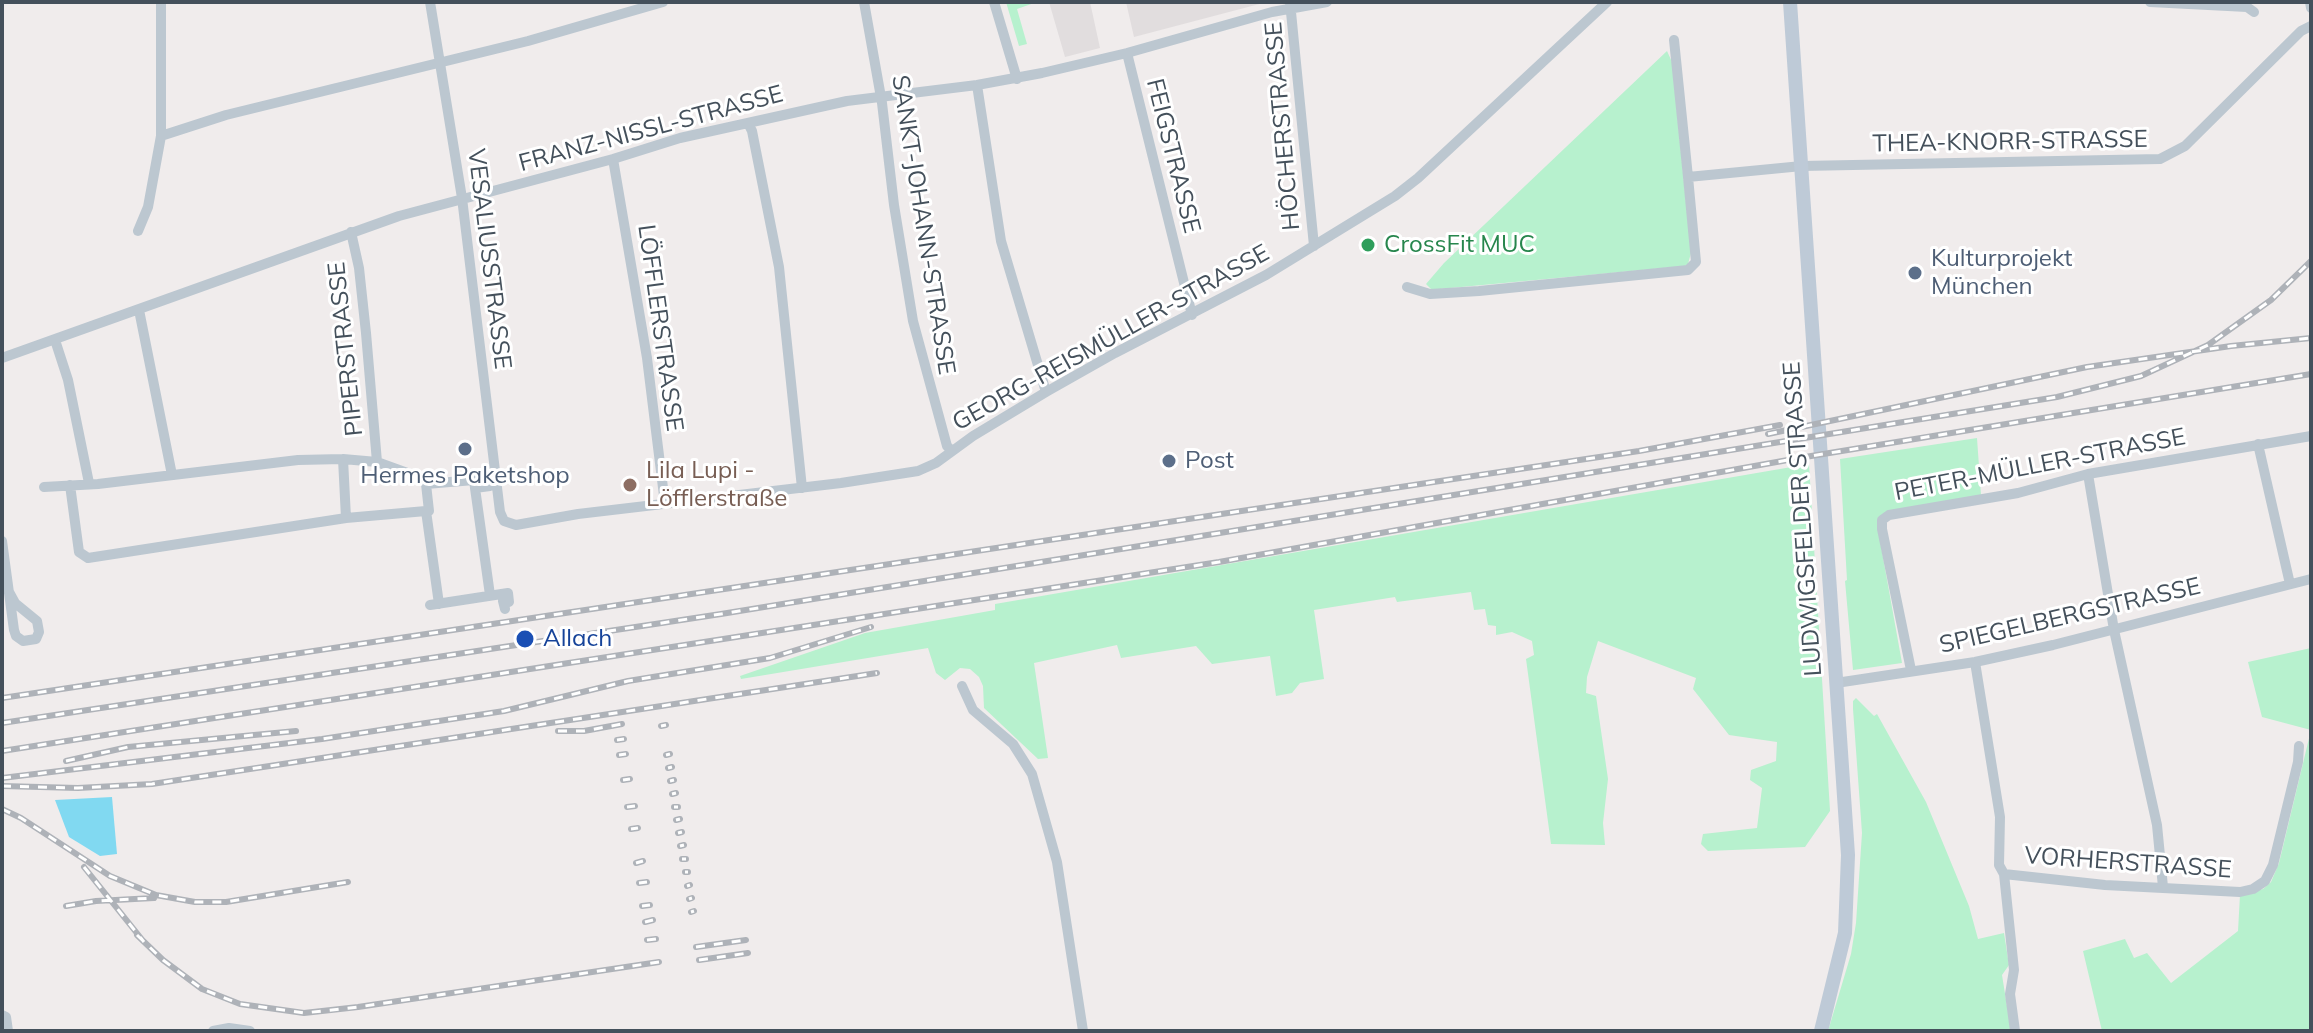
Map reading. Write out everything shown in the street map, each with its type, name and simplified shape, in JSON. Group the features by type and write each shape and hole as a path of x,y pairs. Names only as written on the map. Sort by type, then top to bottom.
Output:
{"street":[{"path":"138,231 148,207 161,136 161,2"},
{"name":"VESALIUSSTRASSE","path":"430,2 462,198 500,512 504,521"},
{"path":"161,136 226,115 528,41 663,2"},
{"name":"SANKT-JOHANN-STRASSE","path":"864,2 881,95 894,205 913,321 934,404 951,450"},
{"path":"994,2 1017,79"},
{"name":"FRANZ-NISSL-STRASSE","path":"2,358 351,232 680,138 881,95 1017,79 1127,53 1291,5 1327,2"},
{"name":"GEORG-REISMÜLLER-STRASSE","path":"504,521 516,525 578,514 802,488 918,471 936,463 951,450 1046,392 1192,315 1395,196 1607,2"},
{"name":"LUDWIGSFELDER STRASSE","path":"1790,2 1847,839 1847,907 1840,958 1821,1031"},
{"path":"2150,2 2247,7 2254,12"},
{"path":"2310,2 2311,8"},
{"name":"HÖCHERSTRASSE","path":"1291,5 1314,246"},
{"name":"THEA-KNORR-STRASSE","path":"1688,177 1802,166 2160,159 2185,146 2301,31 2311,26"},
{"path":"1407,287 1430,294 1688,270 1696,262 1674,40"},
{"name":"FEIGSTRASSE","path":"1127,53 1192,315"},
{"path":"977,85 1001,241 1046,392"},
{"path":"748,123 779,267 802,488"},
{"name":"LÖFFLERSTRASSE","path":"613,159 647,358 665,504"},
{"name":"PIPERSTRASSE","path":"351,232 359,268 377,462"},
{"path":"139,310 172,475"},
{"path":"55,340 68,380 89,483"},
{"name":"PETER-MÜLLER-STRASSE","path":"1911,670 1882,520 1889,515 2041,488 2088,474 2311,436"},
{"path":"2258,444 2290,584"},
{"path":"343,459 346,518"},
{"path":"44,487 298,460 343,459 377,462 435,483"},
{"path":"2088,474 2114,630 2157,825 2163,887"},
{"path":"70,485 79,552 88,558 346,518 429,511 426,484 474,480 490,595"},
{"path":"475,488 490,486"},
{"path":"421,512 434,605 490,595 507,601"},
{"path":"2,541 9,592 16,636 23,641 36,639 39,632 37,621 15,603 9,592"},
{"name":"SPIEGELBERGSTRASSE","path":"1836,683 1975,662 2311,579"},
{"path":"1975,662 2000,817 1999,865 2004,874"},
{"path":"962,686 973,710 1013,744 1032,774 1057,862 1083,1031"},
{"name":"VORHERSTRASSE","path":"2015,1031 2010,994 2014,970 2004,874 2105,885 2240,892 2253,889 2265,881 2273,865 2299,746"},
{"path":"2,1015 6,1017 8,1031"},
{"path":"213,1031 229,1028 250,1031"}],"shaded area":[{"path":"1049,2 1090,2 1100,48 1065,57"},
{"path":"1126,2 1267,2 1134,37"}],"green space":[{"path":"1006,2 1037,2 1017,9 1027,44 1019,46"},
{"path":"1667,51 1672,62 1691,253 1688,264 1440,289 1431,289 1426,284 1444,263"},
{"path":"1977,438 1981,495 1884,513 1877,524 1902,663 1853,670 1845,581 1840,459"},
{"path":"1809,464 1830,811 1805,847 1708,851 1701,844 1703,834 1757,828 1762,788 1750,780 1751,770 1776,761 1777,742 1729,735 1693,689 1696,678 1598,641 1587,677 1586,693 1596,696 1608,779 1603,823 1605,845 1551,844 1526,659 1534,655 1532,641 1512,632 1496,635 1496,626 1488,625 1485,609 1474,610 1471,592 1397,602 1395,597 1314,610 1324,679 1300,683 1292,693 1276,696 1270,656 1212,664 1196,646 1121,658 1117,645 1034,663 1048,758 1038,759 984,708 983,686 979,677 970,669 960,668 945,680 936,673 928,648 741,679 740,676 865,633 995,610 995,604"},
{"path":"2311,648 2311,730 2262,717 2248,662"},
{"path":"1856,698 1874,716 1877,714 1926,802 1969,906 1978,939 2004,933 2009,965 2002,975 2011,1031 1828,1031 1851,954 1856,923 1862,833 1853,709"},
{"path":"2311,730 2311,1031 2102,1031 2083,951 2125,939 2134,958 2147,953 2171,983 2238,931 2240,895 2263,889 2271,882 2279,863"}],"water":[{"path":"112,797 117,854 100,856 69,837 55,800"}],"railway":[{"path":"2,723 721,614 2057,397 2141,376 2208,345 2271,300 2311,261"},
{"path":"1768,434 2087,367 2311,338"},
{"path":"2,751 1219,562 1799,458 2311,374"},
{"path":"2,698 1639,451 1780,425"},
{"path":"2,778 322,739 504,711 628,681 770,658 871,627"},
{"path":"2,786 78,788 152,784 877,673"},
{"path":"558,731 584,731 622,724"},
{"path":"661,726 666,725"},
{"path":"66,761 128,747 296,731"},
{"path":"617,740 624,739"},
{"path":"619,755 626,754"},
{"path":"666,755 670,754"},
{"path":"668,768 672,767"},
{"path":"623,780 630,779"},
{"path":"670,781 674,780"},
{"path":"672,794 676,793"},
{"path":"627,807 635,806"},
{"path":"2,809 110,876 156,895 195,902 226,902 348,882"},
{"path":"676,820 680,819"},
{"path":"631,829 638,828"},
{"path":"678,833 682,832"},
{"path":"680,846 684,845"},
{"path":"636,863 643,861"},
{"path":"84,867 144,942"},
{"path":"639,883 647,882"},
{"path":"66,906 154,898"},
{"path":"642,906 650,905"},
{"path":"645,922 653,920"},
{"path":"137,935 163,960 202,989 240,1004 304,1013 659,962"},
{"path":"647,940 656,939"},
{"path":"696,947 746,940"},
{"path":"699,960 748,953"}],"place":[{"name":"CrossFit MUC","path":"1368,245"},
{"name":"Kulturprojekt München","path":"1915,273"},
{"name":"Hermes Paketshop","path":"465,449"},
{"name":"Post","path":"1169,461"},
{"name":"Lila Lupi - Löfflerstraße","path":"630,485"},
{"name":"Allach","path":"525,639"}]}
